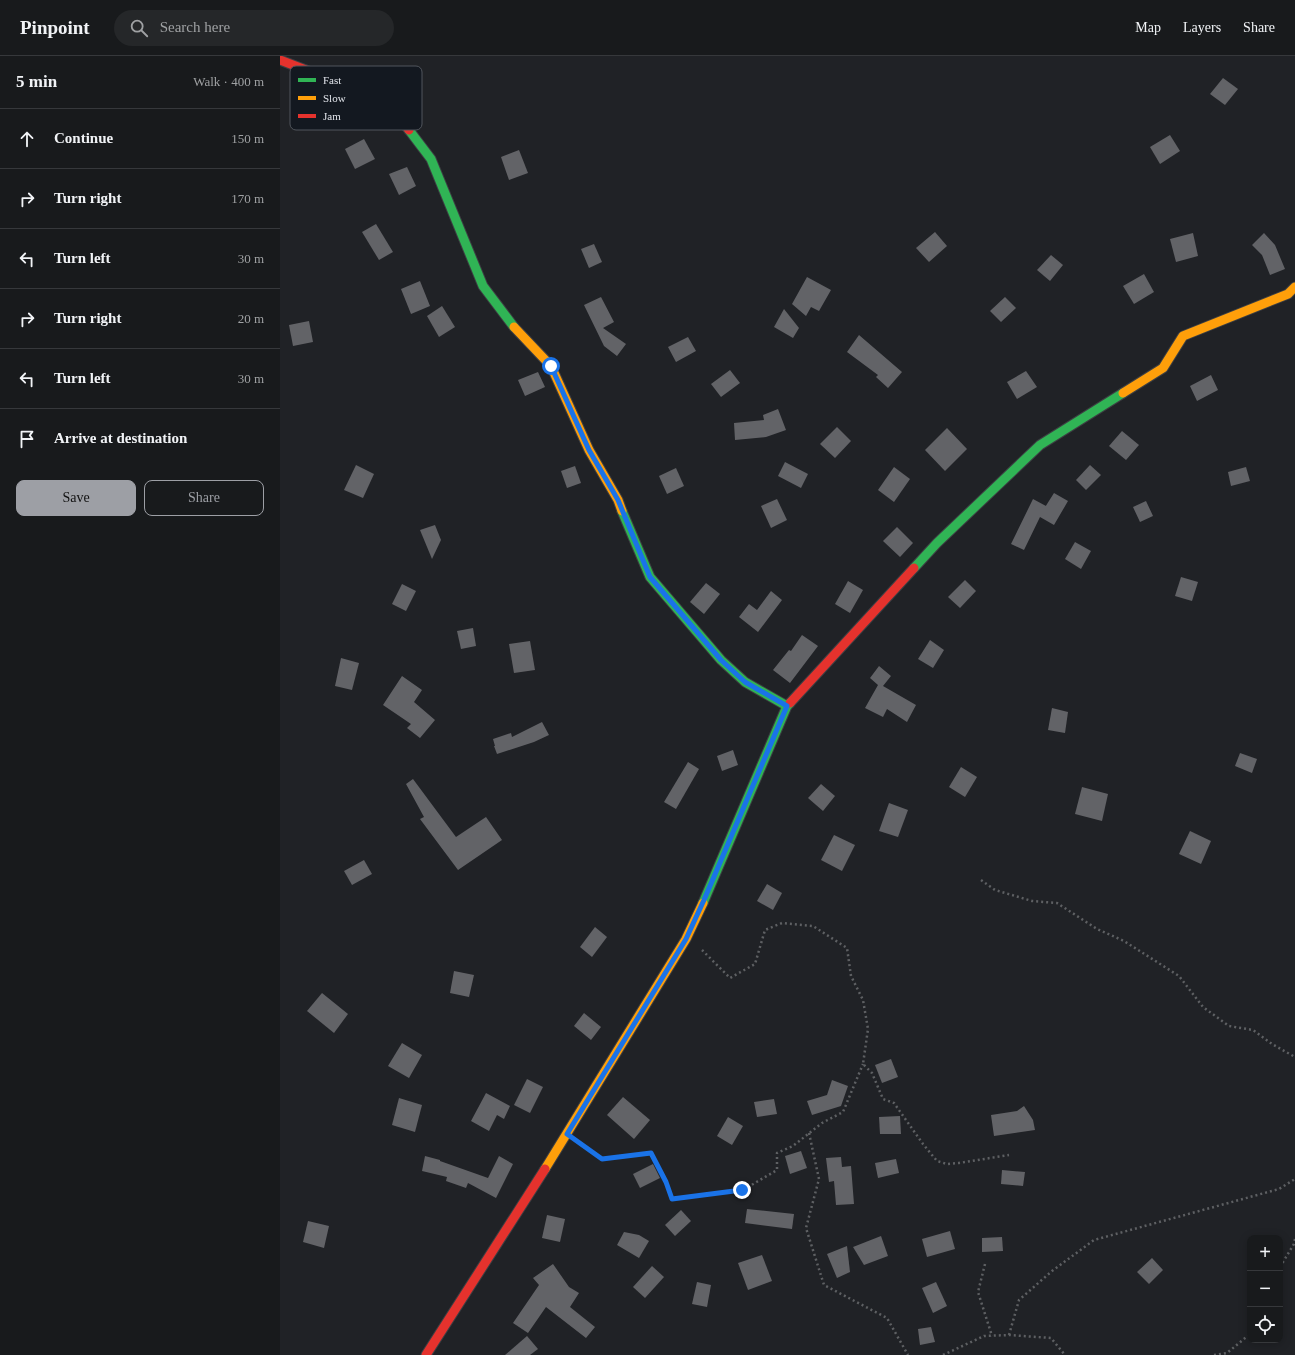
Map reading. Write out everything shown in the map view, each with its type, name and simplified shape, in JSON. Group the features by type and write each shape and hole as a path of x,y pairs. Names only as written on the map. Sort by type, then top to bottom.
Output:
{"street":[{"path":"280,60 296,66"},
{"path":"408,130 431,159 483,286 513,326 551,366 589,450 618,500 650,577 721,660 745,682 787,706"},
{"path":"426,1355 567,1134 686,939 787,706 937,543 1040,445 1163,368 1183,336 1288,294 1295,287"}],"path":[{"path":"981,880 995,890 1032,902 1057,903 1097,929 1124,941 1179,976 1203,1007 1229,1026 1253,1030 1272,1044 1295,1057"},
{"path":"567,1134 602,1159 651,1153 666,1182 672,1199 742,1190 777,1170 777,1153 793,1146 822,1123 843,1112 863,1064 868,1030 863,1000 851,976 847,948 813,926 782,923 766,930 755,964 730,978 702,950 686,939"},
{"path":"863,1064 872,1074 883,1098 894,1103 937,1161 947,1164 1009,1155"},
{"path":"809,1133 819,1179 806,1228 824,1285 887,1318 908,1355"},
{"path":"1008,1334 1019,1300 1052,1271 1094,1240 1279,1189 1295,1179"},
{"path":"1283,1262 1294,1244 1295,1239"},
{"path":"985,1264 978,1292 992,1336"},
{"path":"943,1355 984,1336 1008,1334 1050,1338 1065,1355"},
{"path":"1214,1355 1227,1353 1247,1336"}],"building":[{"path":"1223,78 1238,89 1225,105 1210,94"},
{"path":"1170,135 1180,151 1160,164 1150,147"},
{"path":"364,139 375,159 355,169 345,149"},
{"path":"519,150 528,173 509,180 501,157"},
{"path":"407,167 416,186 399,195 389,174"},
{"path":"376,224 393,252 379,260 362,232"},
{"path":"935,232 947,246 929,262 916,248"},
{"path":"1193,233 1198,256 1176,262 1170,239"},
{"path":"1264,233 1275,245 1285,269 1270,275 1262,255 1252,245"},
{"path":"594,244 602,262 589,268 581,249"},
{"path":"1051,255 1063,265 1050,281 1037,270"},
{"path":"1144,274 1154,292 1134,304 1123,286"},
{"path":"807,277 831,290 819,311 811,307 806,316 792,304"},
{"path":"420,281 430,306 411,314 401,289"},
{"path":"601,297 614,322 603,328 626,344 617,356 604,346 584,305"},
{"path":"1005,297 1016,308 1001,322 990,311"},
{"path":"442,306 455,327 439,337 427,316"},
{"path":"784,309 799,328 793,338 774,327"},
{"path":"309,321 313,342 293,346 289,325"},
{"path":"859,335 902,372 888,388 876,377 878,375 847,352"},
{"path":"688,337 696,351 676,362 668,347"},
{"path":"730,370 740,383 721,397 711,384"},
{"path":"1026,371 1037,387 1017,399 1007,382"},
{"path":"538,372 545,387 525,396 518,380"},
{"path":"1211,375 1218,390 1197,401 1190,386"},
{"path":"778,409 786,430 766,437 735,440 734,423 764,420 763,415"},
{"path":"837,427 851,441 835,458 820,444"},
{"path":"947,428 967,449 945,471 925,450"},
{"path":"1122,431 1139,445 1126,460 1109,446"},
{"path":"785,462 808,474 801,488 778,476"},
{"path":"356,465 374,474 363,498 344,490"},
{"path":"1090,465 1101,475 1086,490 1076,480"},
{"path":"575,466 581,483 567,488 561,471"},
{"path":"894,467 910,479 894,502 878,490"},
{"path":"1246,467 1250,481 1231,486 1228,472"},
{"path":"676,468 684,486 667,494 659,476"},
{"path":"1054,493 1068,501 1054,525 1040,517 1024,550 1011,544 1033,499 1046,506"},
{"path":"777,499 787,520 771,528 761,506"},
{"path":"1146,501 1153,516 1140,522 1133,507"},
{"path":"435,525 441,540 432,559 420,530"},
{"path":"897,527 913,543 900,557 883,541"},
{"path":"1075,542 1091,551 1081,569 1065,559"},
{"path":"1181,577 1198,582 1192,601 1175,596"},
{"path":"965,580 976,591 960,608 948,597"},
{"path":"848,581 863,590 850,613 835,604"},
{"path":"706,583 720,594 704,614 690,602"},
{"path":"402,584 416,591 406,611 392,604"},
{"path":"771,591 782,600 758,632 739,617 749,604 757,610"},
{"path":"473,628 476,646 461,649 457,631"},
{"path":"802,635 818,646 790,683 773,670 789,650 791,651"},
{"path":"930,640 944,650 933,668 918,659"},
{"path":"530,641 535,670 514,673 509,644"},
{"path":"341,658 359,663 352,690 335,686"},
{"path":"879,666 891,676 883,686 916,705 907,722 887,709 883,717 865,708 878,685 870,678"},
{"path":"402,676 422,690 414,702 435,720 420,738 407,728 411,724 383,705"},
{"path":"1052,708 1068,712 1065,733 1048,730"},
{"path":"542,722 549,735 534,742 497,754 493,739 511,733 512,737"},
{"path":"733,750 738,765 722,771 717,756"},
{"path":"1240,753 1257,759 1252,773 1235,766"},
{"path":"688,762 699,769 676,809 664,802"},
{"path":"961,767 977,777 965,797 949,787"},
{"path":"413,779 456,837 486,817 502,840 458,870 420,819 424,817 406,784"},
{"path":"821,784 835,796 823,811 808,798"},
{"path":"1082,787 1108,794 1102,821 1075,814"},
{"path":"889,803 908,810 898,837 879,831"},
{"path":"1190,831 1211,841 1201,864 1179,854"},
{"path":"834,835 855,845 842,871 821,860"},
{"path":"364,860 372,874 352,885 344,871"},
{"path":"767,884 782,893 773,910 757,901"},
{"path":"595,927 607,937 592,957 580,947"},
{"path":"454,971 474,975 469,997 450,993"},
{"path":"322,993 348,1014 334,1033 307,1011"},
{"path":"584,1013 601,1027 591,1040 574,1026"},
{"path":"402,1043 422,1055 409,1078 388,1066"},
{"path":"891,1059 898,1077 882,1083 875,1065"},
{"path":"527,1079 543,1087 530,1113 514,1105"},
{"path":"832,1080 848,1086 841,1106 812,1115 807,1101 827,1095"},
{"path":"486,1093 510,1106 504,1119 497,1115 489,1131 471,1121"},
{"path":"623,1097 650,1120 634,1139 607,1115"},
{"path":"399,1098 422,1105 415,1132 392,1125"},
{"path":"774,1099 777,1114 757,1117 754,1102"},
{"path":"1024,1106 1033,1120 1035,1130 994,1136 991,1115 1017,1111"},
{"path":"900,1116 901,1134 880,1134 879,1117"},
{"path":"728,1117 743,1126 732,1145 717,1136"},
{"path":"801,1151 807,1168 790,1174 785,1156"},
{"path":"425,1156 488,1178 499,1156 513,1164 496,1198 468,1183 466,1188 446,1181 447,1177 422,1171"},
{"path":"841,1157 842,1167 851,1166 854,1204 836,1205 834,1181 829,1182 826,1158"},
{"path":"896,1159 899,1173 878,1178 875,1163"},
{"path":"653,1164 660,1178 640,1188 633,1174"},
{"path":"1002,1170 1025,1172 1023,1186 1001,1184"},
{"path":"747,1209 794,1214 792,1229 745,1223"},
{"path":"681,1210 691,1221 675,1236 665,1225"},
{"path":"547,1215 565,1219 560,1242 542,1238"},
{"path":"308,1221 329,1226 324,1248 303,1242"},
{"path":"950,1231 955,1249 927,1257 922,1239"},
{"path":"624,1232 639,1235 649,1241 639,1258 617,1245"},
{"path":"881,1236 888,1256 864,1265 853,1247"},
{"path":"1002,1237 1003,1251 982,1252 982,1238"},
{"path":"847,1246 850,1272 837,1278 827,1254"},
{"path":"762,1255 772,1281 748,1290 738,1263"},
{"path":"1152,1258 1163,1270 1149,1284 1137,1272"},
{"path":"553,1264 569,1287 579,1293 570,1307 595,1327 586,1338 546,1307 528,1333 513,1323 539,1285 533,1278"},
{"path":"652,1266 664,1277 645,1298 633,1287"},
{"path":"697,1282 711,1285 707,1307 692,1304"},
{"path":"936,1282 947,1306 933,1313 922,1288"},
{"path":"931,1327 935,1342 920,1345 918,1329"},
{"path":"527,1336 538,1349 530,1355 505,1355"}],"traffic: fast":[{"path":"409,130 431,159 483,286 514,327"},
{"path":"914,568 937,543 1040,445 1123,393"},
{"path":"622,511 650,577 721,660 745,682 787,706"},
{"path":"703,903 787,706 790,703"}],"traffic: slow":[{"path":"1123,393 1163,368 1183,336 1288,294 1295,287"},
{"path":"514,327 551,366 589,450 618,500 622,511"},
{"path":"545,1169 686,939 703,903"}],"traffic: jam":[{"path":"280,60 296,66"},
{"path":"790,703 914,568"},
{"path":"426,1355 545,1169"}],"route":[{"path":"551,366 589,450 618,500 650,577 721,660 745,682 787,706 686,939 567,1134 602,1159 651,1153 666,1182 672,1199 742,1190"}]}
